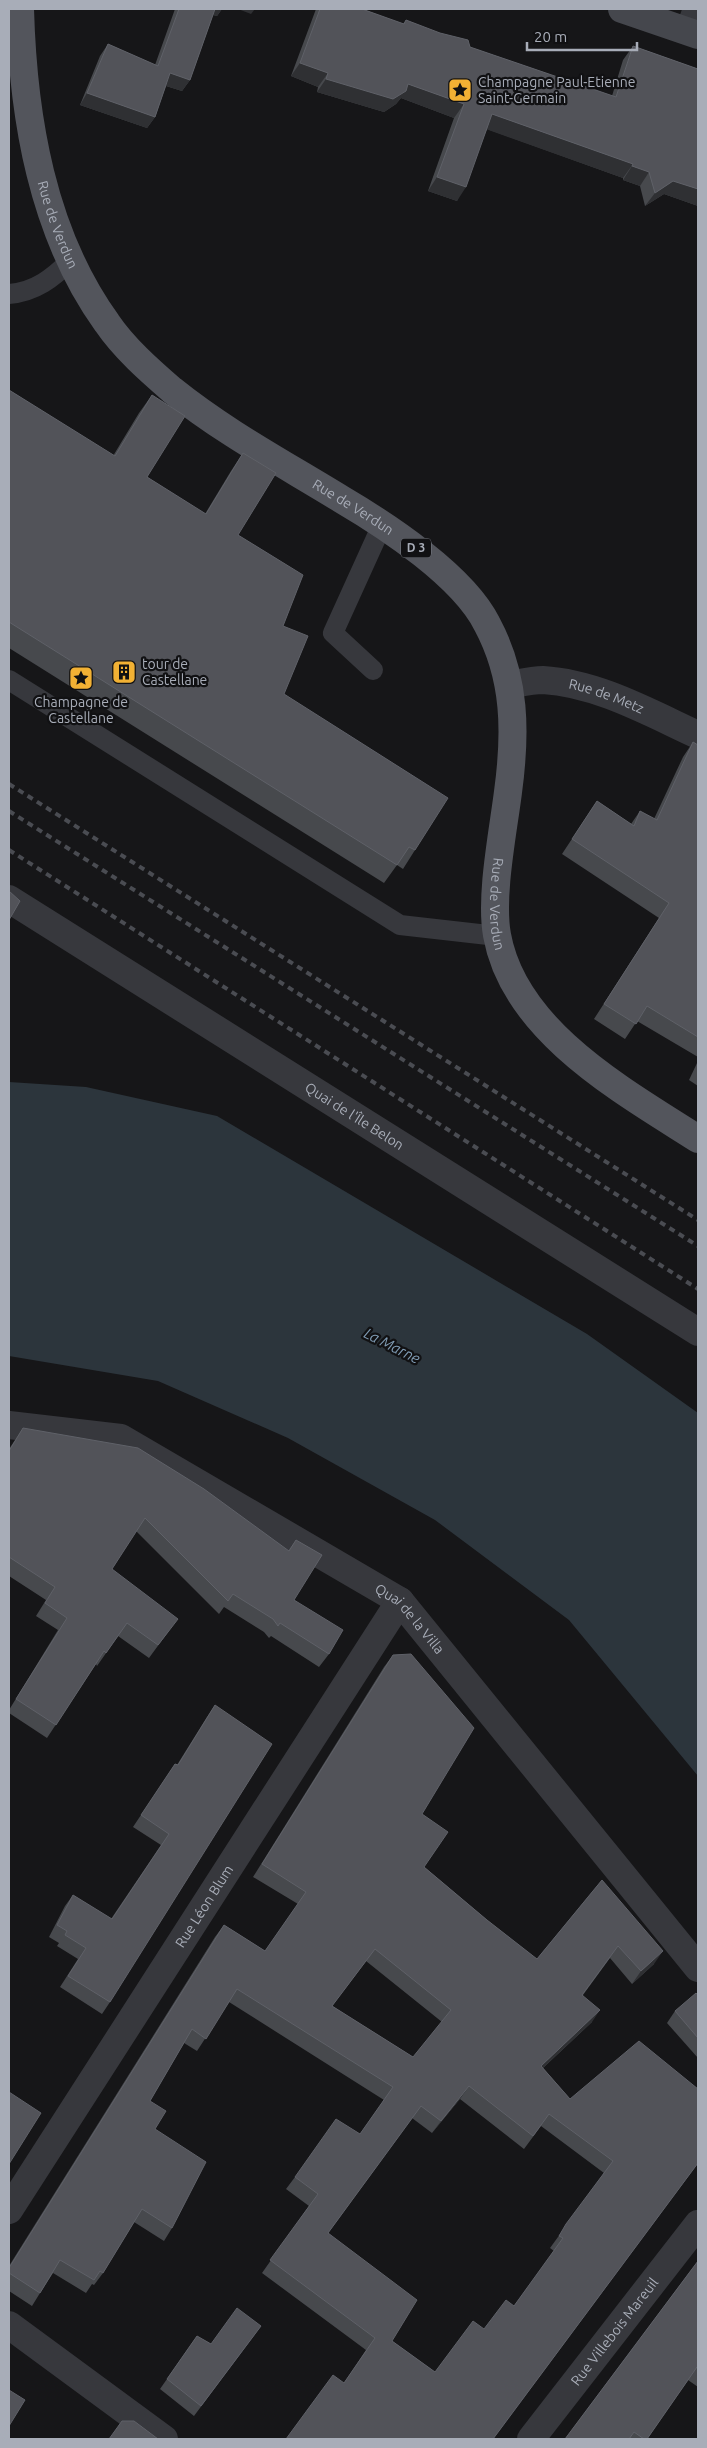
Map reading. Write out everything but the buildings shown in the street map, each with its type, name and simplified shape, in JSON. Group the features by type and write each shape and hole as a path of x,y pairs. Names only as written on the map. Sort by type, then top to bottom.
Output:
{"main road":[{"name":"Rue de Verdun","path":"20,9 21,45 28,115 41,177 60,236 84,286 107,324 135,356 171,389 212,420 382,524 414,546 472,601 487,623 509,685 514,754 496,900 497,936 508,968 526,1001 547,1030 590,1068 698,1139"},
{"path":"622,9 695,25"}],"street":[{"name":"Rue de Metz","path":"509,685 540,680 563,682 587,688 633,705 698,735"},
{"name":"Quai de l'Île Belon","path":"9,899 698,1332"},
{"name":"Quai de la Villa","path":"9,1425 121,1438 400,1601 698,1968"},
{"name":"Rue Léon Blum","path":"9,2210 400,1601"},
{"name":"Rue Villebois Mareuil","path":"531,2439 698,2224"},
{"path":"9,2326 164,2439"}],"lane":[{"path":"9,294 23,293 50,280 71,260"},
{"path":"373,670 333,633 382,524"},
{"path":"9,680 400,925 497,936"}],"water":[{"name":"La Marne","path":"9,1082 86,1087 217,1116 587,1334 698,1413 698,1776 569,1620 435,1520 288,1438 158,1381 9,1356"}],"railway":[{"path":"9,784 698,1220"},
{"path":"9,811 698,1246"},
{"path":"9,850 698,1289"}],"place":[{"name":"Champagne Paul-Etienne Saint-Germain","path":"460,90"},
{"name":"tour de Castellane","path":"124,672"},
{"name":"Champagne de Castellane","path":"81,678"}]}
